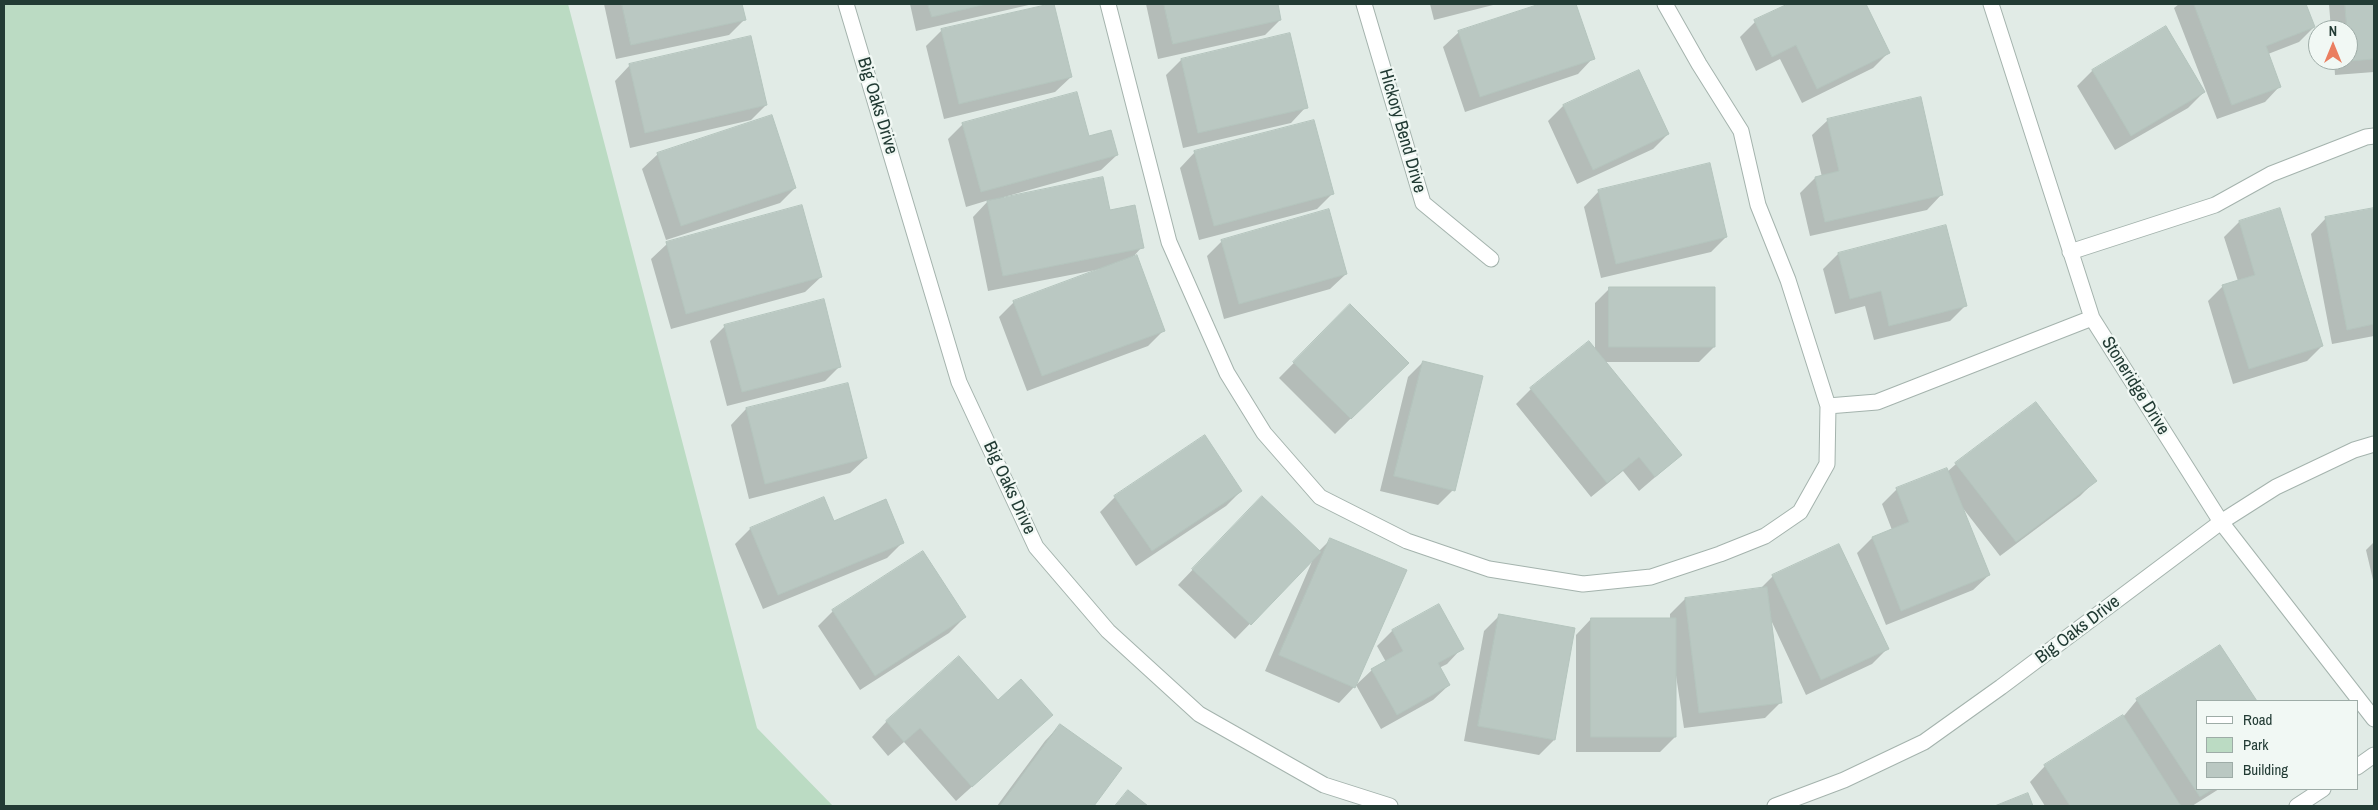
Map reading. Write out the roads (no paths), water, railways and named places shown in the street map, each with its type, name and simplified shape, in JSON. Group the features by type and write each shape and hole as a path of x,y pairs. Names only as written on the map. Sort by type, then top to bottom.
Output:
{"street":[{"name":"Big Oaks Drive","path":"846,4 959,382 1036,548 1108,631 1199,714 1324,785 1390,806"},
{"path":"1108,4 1169,242 1227,373 1264,433 1320,497 1407,541 1489,569 1583,584 1651,577 1720,554 1765,536 1800,512 1827,464 1828,406 1788,280 1758,205 1741,131 1699,64 1665,4"},
{"name":"Hickory Bend Drive","path":"1364,4 1423,203 1491,259"},
{"name":"Stoneridge Drive","path":"1995,5 2092,318 2221,522 2374,719"},
{"path":"2070,252 2215,205 2271,174 2358,140 2374,136"},
{"path":"1828,406 1877,402 2092,318"},
{"name":"Big Oaks Drive","path":"1775,806 1844,780 1924,742 2001,688 2221,522 2276,487 2354,450 2374,444"},
{"path":"2358,766 2374,755"},
{"path":"2297,806 2321,790"}]}
